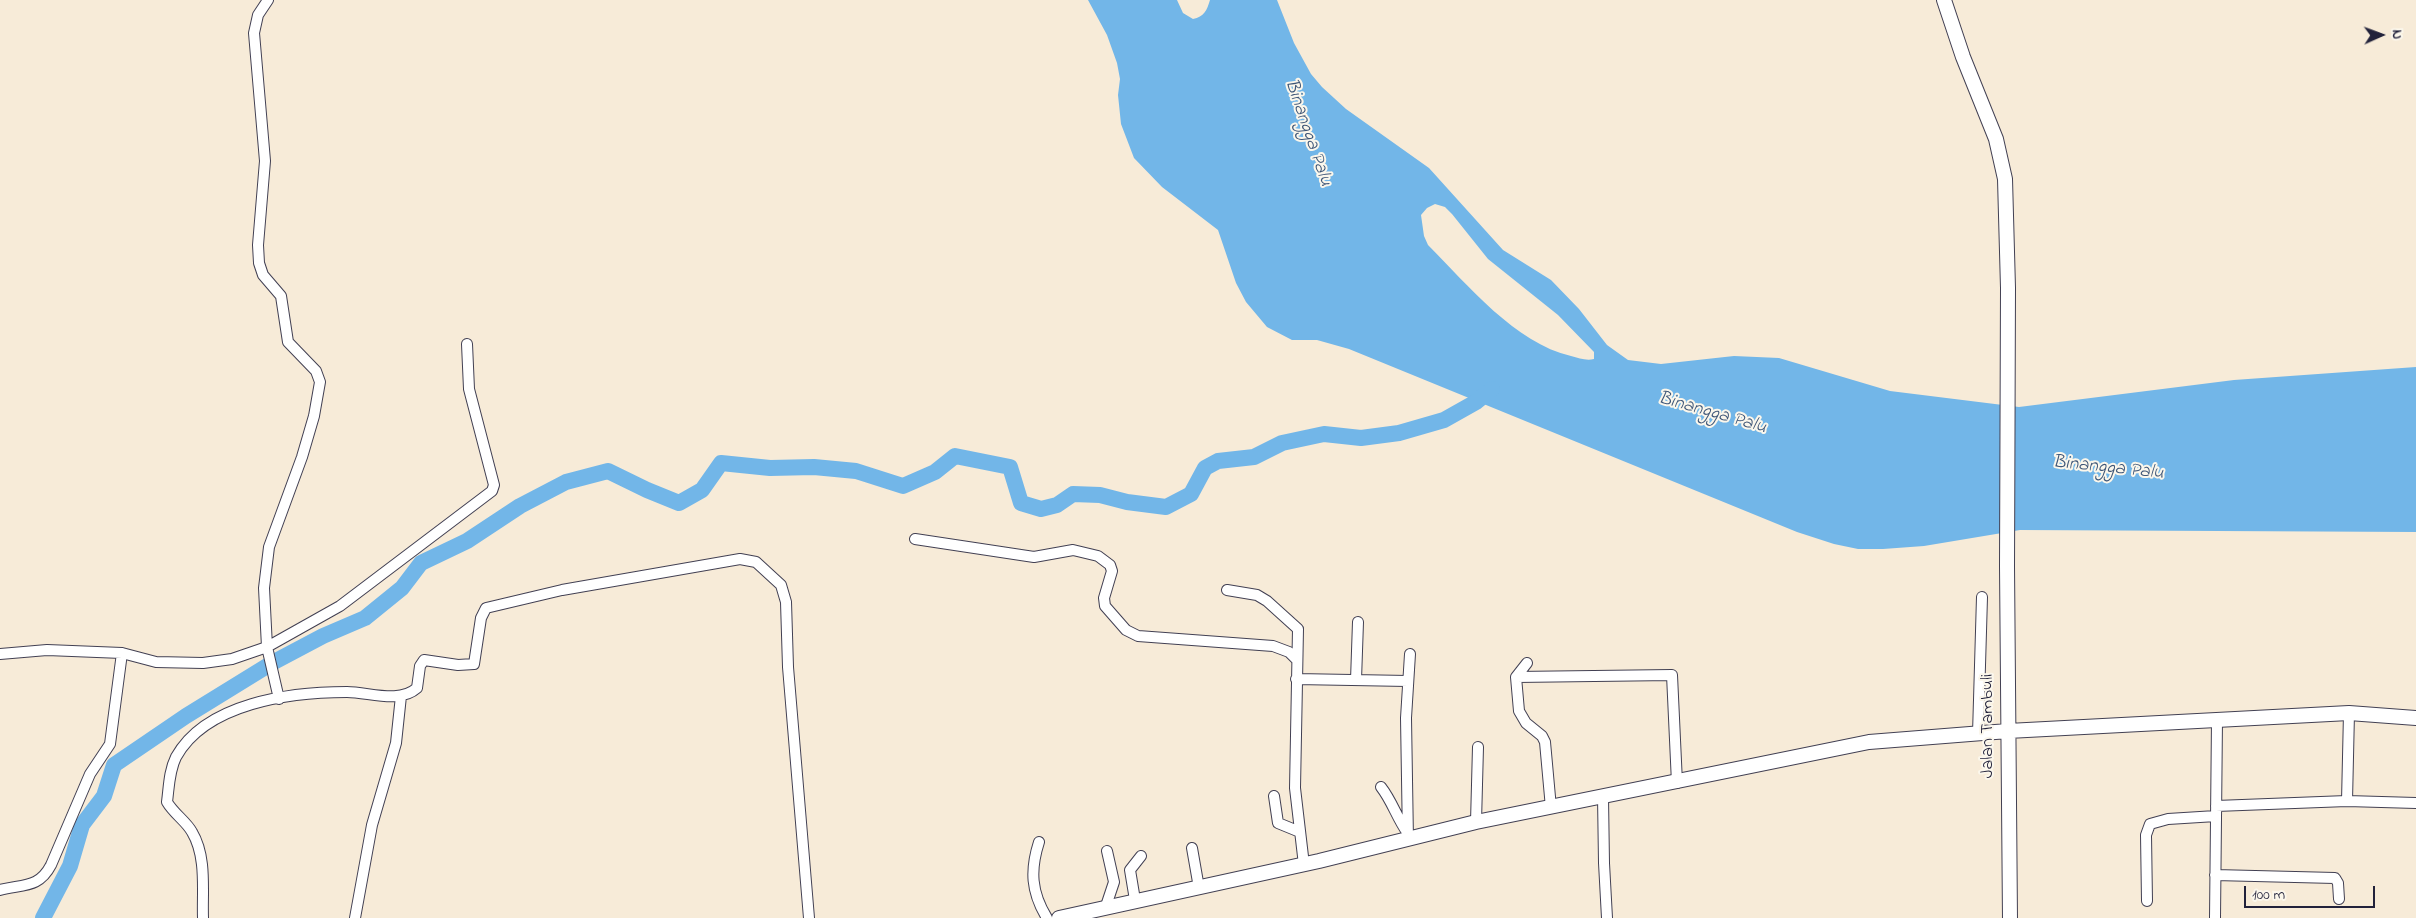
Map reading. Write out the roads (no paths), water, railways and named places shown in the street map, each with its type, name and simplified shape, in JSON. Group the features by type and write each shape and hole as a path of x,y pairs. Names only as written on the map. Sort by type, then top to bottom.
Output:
{"main road":[{"name":"Jalan Tambuli","path":"1944,0 1963,57 1996,139 2003,166 2008,266 2010,918"},
{"path":"1059,918 1098,912 1135,900 1304,865 1408,836 1869,742 2008,731 2349,713 2416,718"}],"street":[{"path":"268,0 258,15 254,33 266,160 258,256 263,275 281,296 288,342 316,371 320,382 314,416 302,457 270,547 264,588 268,652 280,699"},
{"path":"0,654 47,650 122,653 156,662 203,663 232,659 268,652 340,606 492,490 494,485 469,389 467,344"},
{"path":"915,539 1034,557 1058,552 1086,552 1106,560 1110,565 1112,571 1104,598 1105,606 1126,630 1138,636 1273,646 1289,652 1297,660"},
{"path":"203,918 199,848 192,831 178,818 167,802 172,766 188,741 201,727 214,719 244,707 280,699 348,692 401,696 410,694 417,688 420,666 424,660 458,665 474,664 480,618 486,608 562,590 740,559 756,562 781,586 786,602 788,667 802,856 809,918"},
{"path":"1228,590 1257,595 1267,600 1295,624 1298,629 1295,788 1304,865"},
{"path":"1978,734 1982,597"},
{"path":"1356,680 1358,622"},
{"path":"0,890 37,882 45,876 51,865 90,774 110,744 122,653"},
{"path":"1408,836 1406,718 1410,654"},
{"path":"1527,663 1516,677 1520,716 1534,732 1542,736 1545,742 1551,808"},
{"path":"1516,677 1672,675 1675,704 1677,782"},
{"path":"1296,679 1408,681"},
{"path":"356,918 372,825 396,743 401,696"},
{"path":"2347,801 2349,713"},
{"path":"2215,918 2217,720"},
{"path":"1476,822 1478,747"},
{"path":"1381,787 1392,802 1408,836"},
{"path":"1274,796 1278,823 1300,832"},
{"path":"1604,796 1604,863 1607,918"},
{"path":"2147,901 2146,836 2150,824 2216,811 2347,801 2416,803"},
{"path":"1039,842 1032,865 1032,876 1038,904 1046,918"},
{"path":"1192,848 1199,888"},
{"path":"1098,912 1114,882 1107,851"},
{"path":"1135,900 1130,870 1142,856"},
{"path":"2215,875 2335,878 2338,883 2339,899"}],"water":[{"name":"Binangga Palu","path":"1088,0 1177,0 1183,13 1193,19 1200,17 1205,12 1210,0 1277,0 1294,43 1311,74 1322,87 1346,109 1429,168 1503,250 1551,280 1579,309 1607,345 1628,360 1661,364 1734,356 1779,358 1890,391 2019,407 2234,380 2416,367 2416,532 2020,530 1924,546 1858,549 1834,544 1797,532 1349,349 1317,340 1292,340 1267,327 1246,302 1236,283 1218,230 1162,187 1134,158 1121,124 1118,95 1120,79 1117,63 1107,35","holes":["1435,204 1445,207 1488,259 1558,315 1594,352 1594,359 1571,356 1550,349 1531,339 1494,311 1459,277 1428,245 1424,236 1421,215 1427,208"]}],"waterway":[{"path":"43,918 70,866 82,825 104,796 114,765 186,716 272,663 323,636 365,618 402,588 421,563 467,541 520,506 566,482 608,471 679,503 702,490 721,463 770,468 814,467 856,471 903,486 935,472 955,456 1010,467 1021,503 1041,509 1057,505 1073,494 1100,495 1127,502 1166,507 1191,494 1205,468 1218,461 1254,457 1282,443 1324,434 1361,438 1399,433 1444,420 1476,402 1492,389"}]}
